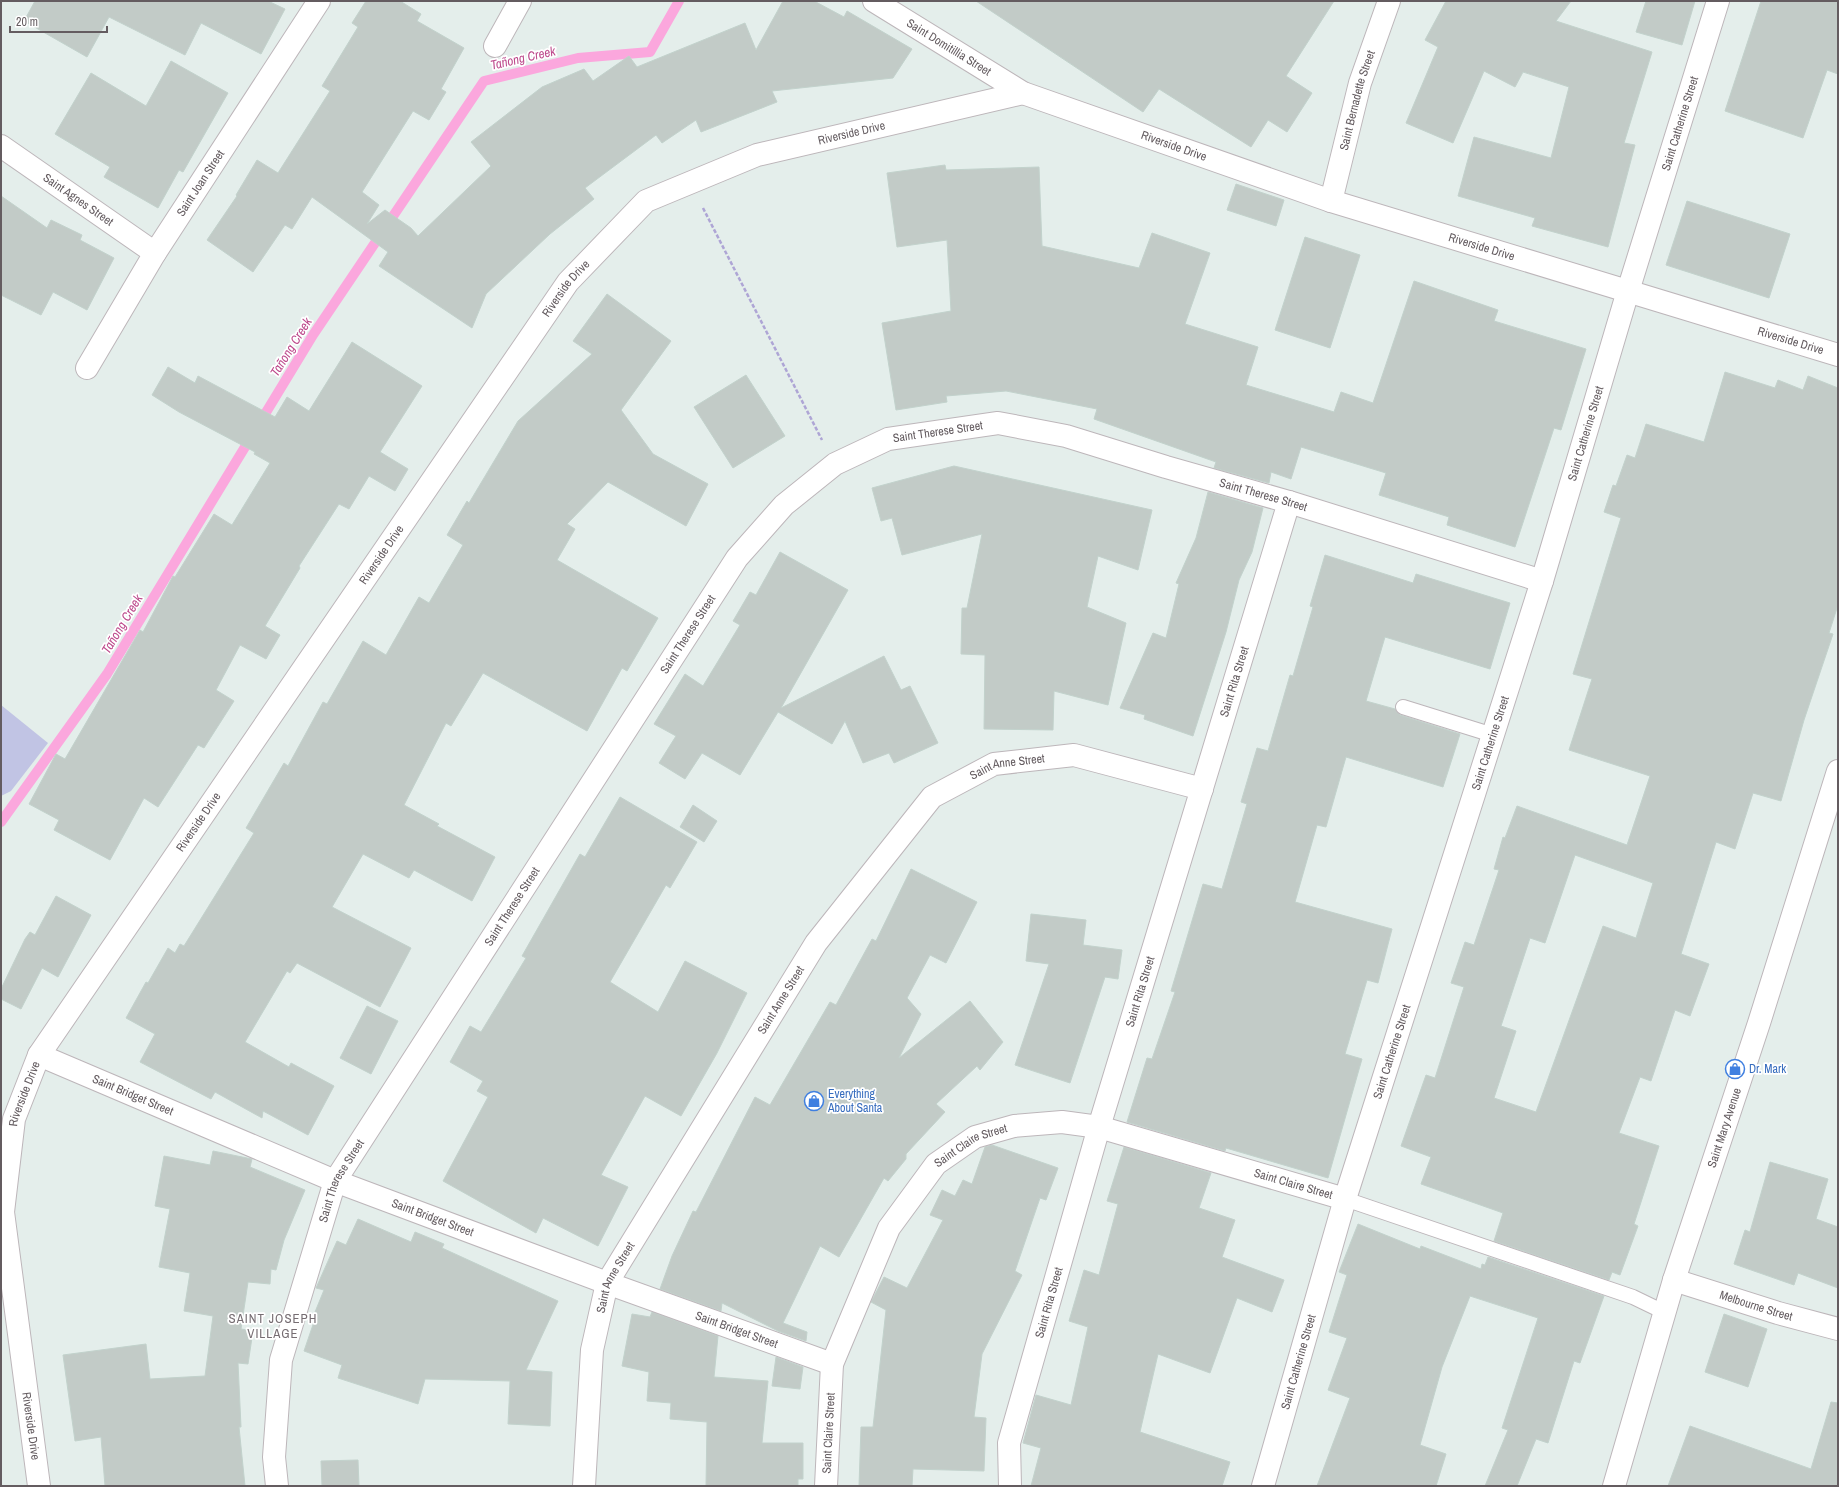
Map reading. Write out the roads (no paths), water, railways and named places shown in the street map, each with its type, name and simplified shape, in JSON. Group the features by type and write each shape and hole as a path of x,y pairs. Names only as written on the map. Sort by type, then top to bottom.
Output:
{"street":[{"name":"Saint Joan Street","path":"87,368 155,253 319,1"},
{"path":"495,46 520,1"},
{"name":"Saint Domitillia Street","path":"874,1 1023,93"},
{"name":"Saint Bernadette Street","path":"1331,201 1360,83 1389,1"},
{"name":"Saint Catherine Street","path":"1263,1486 1344,1199 1542,580 1628,291 1718,1"},
{"name":"Riverside Drive","path":"39,1486 3,1212 14,1119 39,1055 568,282 646,201 757,154 1023,93 1331,201 1838,355"},
{"name":"Saint Agnes Street","path":"1,146 155,253"},
{"name":"Saint Therese Street","path":"277,1486 274,1457 281,1360 335,1181 737,558 784,505 835,464 888,439 998,423 1066,436 1166,467 1289,502 1542,580"},
{"name":"Saint Rita Street","path":"1010,1486 1009,1443 1099,1127 1289,502"},
{"name":"Saint Anne Street","path":"584,1486 592,1350 607,1283 816,943 932,796 994,764 1074,755 1202,789"},
{"name":"Saint Mary Avenue","path":"1614,1486 1674,1280 1759,1023 1838,771"},
{"name":"Saint Bridget Street","path":"39,1055 335,1181 607,1283 832,1364"},
{"name":"Saint Claire Street","path":"826,1486 832,1364 889,1228 936,1164 975,1137 1014,1126 1062,1122 1099,1127 1344,1199"},
{"name":"Melbourne Street","path":"1674,1280 1778,1313 1838,1328"}],"lane":[{"path":"1403,707 1493,735"},
{"path":"1344,1199 1633,1297 1664,1312"}],"waterway":[{"name":"Tañong Creek","path":"1,822 107,674 313,335 484,81 578,58 650,52 679,1"}],"place":[{"name":"Dr. Mark","path":"1735,1069"},
{"name":"Everything About Santa","path":"814,1101"}],"district":[{"name":"SAINT JOSEPH VILLAGE","path":"273,1326"}]}
